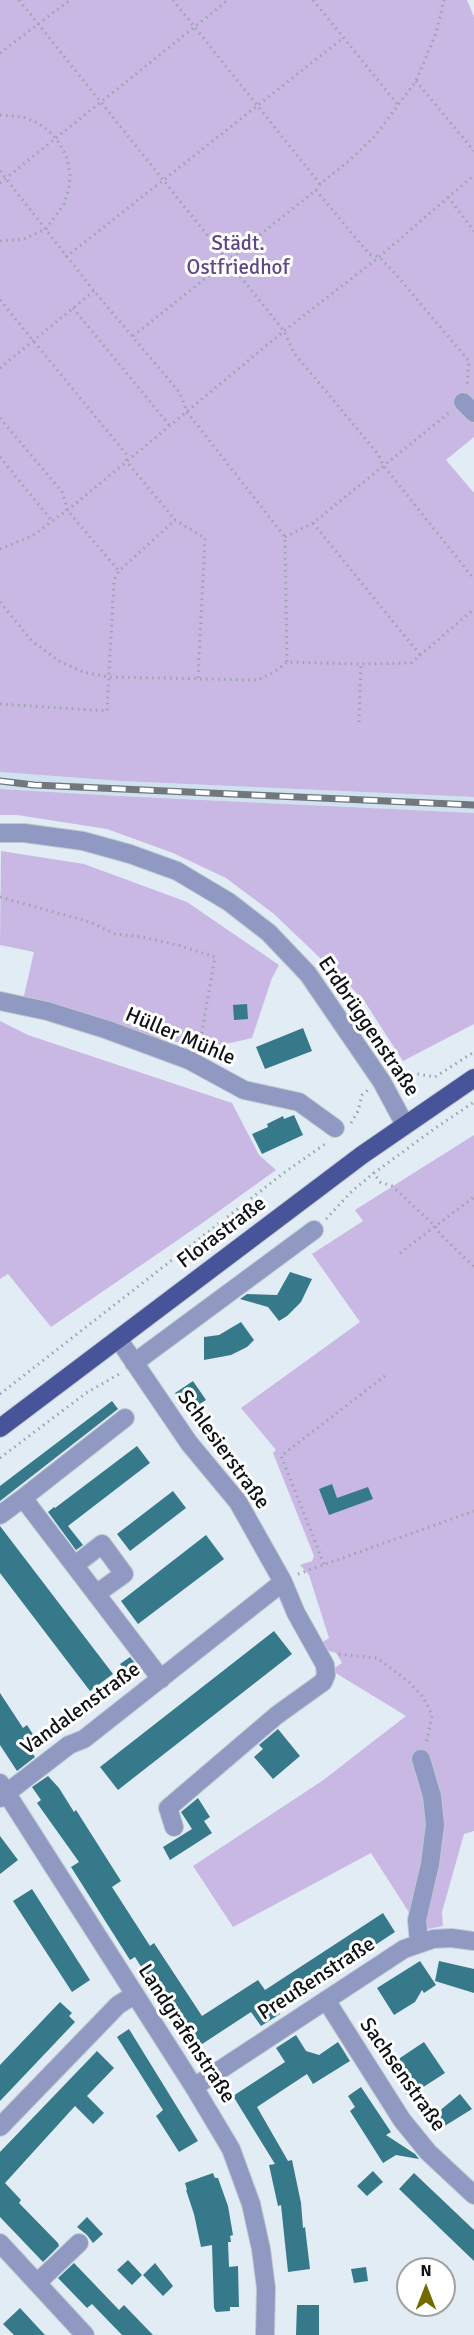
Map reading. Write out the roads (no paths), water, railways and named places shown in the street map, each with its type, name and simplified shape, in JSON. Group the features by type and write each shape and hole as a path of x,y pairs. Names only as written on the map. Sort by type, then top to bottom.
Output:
{"main road":[{"name":"Florastraße","path":"0,1428 362,1155 474,1078"}],"street":[{"name":"Erdbrüggenstraße","path":"0,833 24,833 83,841 130,854 177,871 229,902 269,933 308,974 382,1082 405,1125"},
{"name":"Hüller Mühle","path":"0,1001 48,1011 189,1060 244,1090 299,1102 338,1130"},
{"path":"134,1363 314,1230"},
{"name":"Schlesierstraße","path":"119,1340 189,1443 238,1502 283,1582 296,1613 325,1665 326,1675 323,1682 277,1715 168,1808 174,1827"},
{"path":"0,1515 125,1418"},
{"name":"Vandalenstraße","path":"23,1498 160,1679"},
{"path":"75,1565 102,1544 124,1574 96,1594"},
{"name":"Vandalenstraße","path":"2,1791 69,1745 84,1739 283,1582"},
{"path":"418,1943 417,1920 430,1864 435,1825 432,1796 421,1760"},
{"name":"Landgrafenstraße","path":"2,1791 194,2087 231,2149 251,2204 264,2269 265,2335"},
{"name":"Preußenstraße","path":"194,2087 404,1948 418,1943 452,1938 474,1941"},
{"path":"0,2127 118,2005 134,1995"},
{"name":"Sachsenstraße","path":"326,2001 402,2120 428,2152 474,2195"},
{"path":"0,2243 85,2335"},
{"path":"38,2282 79,2243"}],"railway":[{"path":"0,781 34,785 474,805"}],"park label":[{"name":"Städt. Ostfriedhof","path":"238,256"}]}
